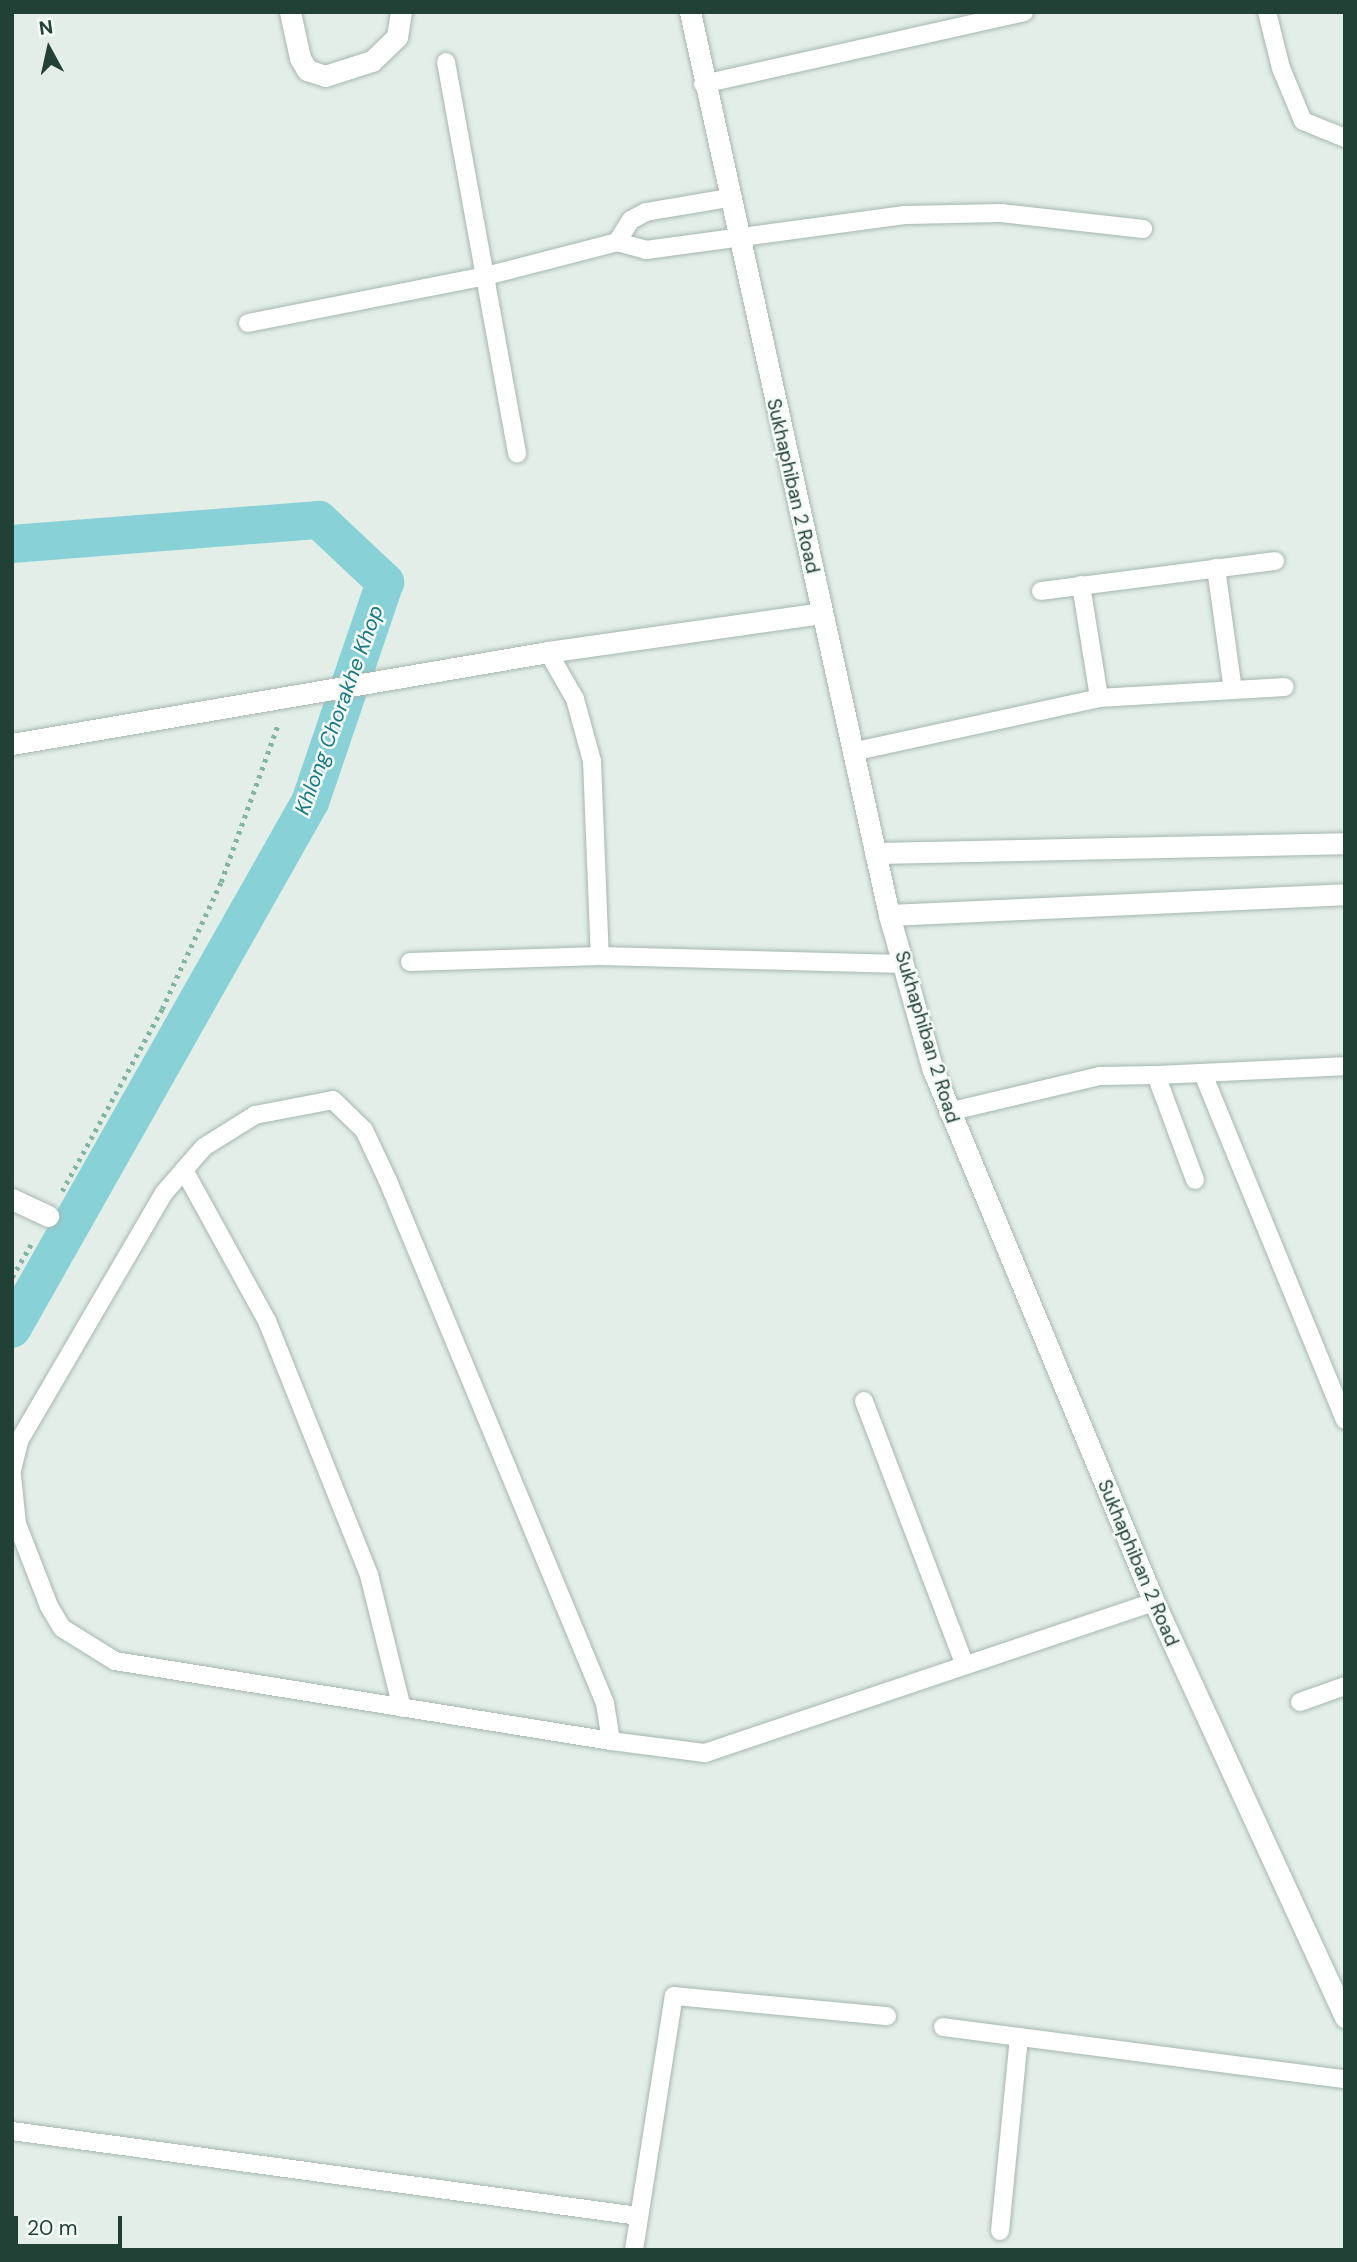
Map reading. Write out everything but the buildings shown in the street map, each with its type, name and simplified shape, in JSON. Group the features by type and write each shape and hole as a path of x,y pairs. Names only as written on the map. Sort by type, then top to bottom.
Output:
{"street":[{"path":"290,12 299,58 307,70 325,76 372,61 397,37 401,12"},
{"name":"Sukhaphiban 2 Road","path":"678,12 693,40"},
{"name":"Sukhaphiban 2 Road","path":"690,12 693,40 889,915 948,1112 1154,1602 1340,1993 1345,2017"},
{"path":"12,744 295,693 548,652 821,613"},
{"path":"875,853 1345,842"},
{"path":"889,915 1345,894"},
{"path":"12,1199 48,1216"}],"lane":[{"path":"703,84 1024,12"},
{"path":"1267,12 1281,68 1303,121 1345,138"},
{"path":"446,62 517,454"},
{"path":"617,242 631,220 646,212 728,198"},
{"path":"247,323 486,276 617,242 646,250 736,233 905,215 1001,213 1143,229"},
{"path":"1041,591 1275,561"},
{"path":"1216,569 1233,690"},
{"path":"1081,585 1099,698"},
{"path":"548,652 575,699 592,761 600,956"},
{"path":"852,752 1099,698 1284,687"},
{"path":"410,962 600,956 903,964"},
{"path":"948,1112 1100,1076 1203,1074 1345,1066"},
{"path":"1203,1074 1345,1420"},
{"path":"1156,1075 1195,1180"},
{"path":"12,1469 26,1429 164,1193 204,1147 255,1115 298,1102 333,1100 364,1130 605,1703 611,1741"},
{"path":"184,1170 267,1321 369,1575 402,1708"},
{"path":"864,1401 964,1662"},
{"path":"12,1476 17,1524 49,1606 62,1628 116,1661 705,1754 964,1662 1154,1602"},
{"path":"1300,1702 1345,1686"},
{"path":"634,2250 674,1996 887,2016"},
{"path":"943,2027 1345,2079"},
{"path":"1000,2231 1019,2037"},
{"path":"12,2131 638,2216"}],"path":[{"path":"12,1278 128,1074 221,881 276,735 277,725 260,700"}],"waterway":[{"name":"Khlong Chorakhe Khop","path":"12,544 319,520 385,582 310,802 12,1329"}]}
